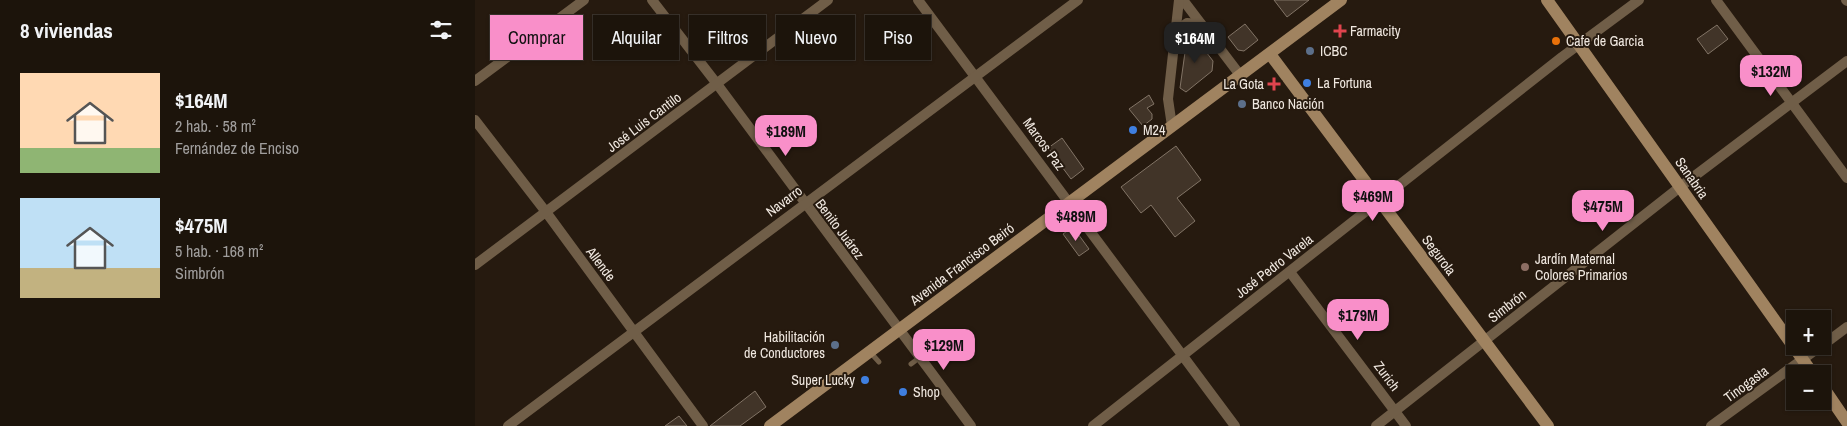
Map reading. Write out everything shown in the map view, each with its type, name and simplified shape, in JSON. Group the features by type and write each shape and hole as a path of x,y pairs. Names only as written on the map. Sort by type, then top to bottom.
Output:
{"street":[{"path":"475,81 584,0"},
{"name":"Benito Juárez","path":"652,0 717,84 898,330 915,361 971,426"},
{"name":"José Luis Cantilo","path":"475,265 828,0"},
{"name":"Marcos Paz","path":"918,0 1235,426"},
{"name":"Navarro","path":"508,426 1078,0"},
{"path":"1172,126 1168,100 1179,0"},
{"path":"1183,0 1240,75"},
{"name":"Avenida Francisco Beiró","path":"770,426 1341,0"},
{"name":"Sanabria","path":"1547,0 1807,365"},
{"name":"José Pedro Varela","path":"1093,426 1379,200 1579,44 1639,0"},
{"path":"1717,0 1790,103 1847,178"},
{"path":"1176,30 1187,23 1201,24"},
{"name":"Segurola","path":"1270,54 1548,426"},
{"name":"Simbrón","path":"1376,426 1680,187 1847,61"},
{"name":"Allende","path":"475,120 546,212 703,426"},
{"name":"Zurich","path":"1290,272 1406,426"},
{"name":"Tinogasta","path":"1831,339 1847,327"},
{"name":"Tinogasta","path":"1711,426 1809,355"},
{"path":"1831,399 1847,422"}],"lane":[{"path":"870,351 879,362"}],"building":[{"path":"1274,0 1309,0 1287,17"},
{"path":"1245,24 1258,40 1244,51 1238,50 1228,37"},
{"path":"1717,25 1728,39 1708,54 1697,39"},
{"path":"1193,35 1213,61 1212,71 1186,92 1180,88 1187,38"},
{"path":"1149,95 1154,104 1147,108 1152,114 1152,119 1143,126 1129,109"},
{"path":"1062,138 1084,169 1071,179 1048,148"},
{"path":"1176,146 1201,180 1177,198 1195,221 1175,237 1151,205 1141,213 1121,187"},
{"path":"1073,227 1089,249 1079,256 1063,234"},
{"path":"755,391 766,407 740,426 710,426"},
{"path":"679,416 687,426 665,426"}],"place":[{"name":"Farmacity","path":"1340,31"},
{"name":"Cafe de Garcia","path":"1556,41"},
{"name":"ICBC","path":"1310,51"},
{"name":"La Fortuna","path":"1307,83"},
{"name":"La Gota","path":"1274,84"},
{"name":"Banco Nación","path":"1242,104"},
{"name":"M24","path":"1133,130"},
{"name":"Jardín Maternal Colores Primarios","path":"1525,267"},
{"name":"Habilitación de Conductores","path":"835,345"},
{"name":"Super Lucky","path":"865,380"},
{"name":"Shop","path":"903,392"}]}
